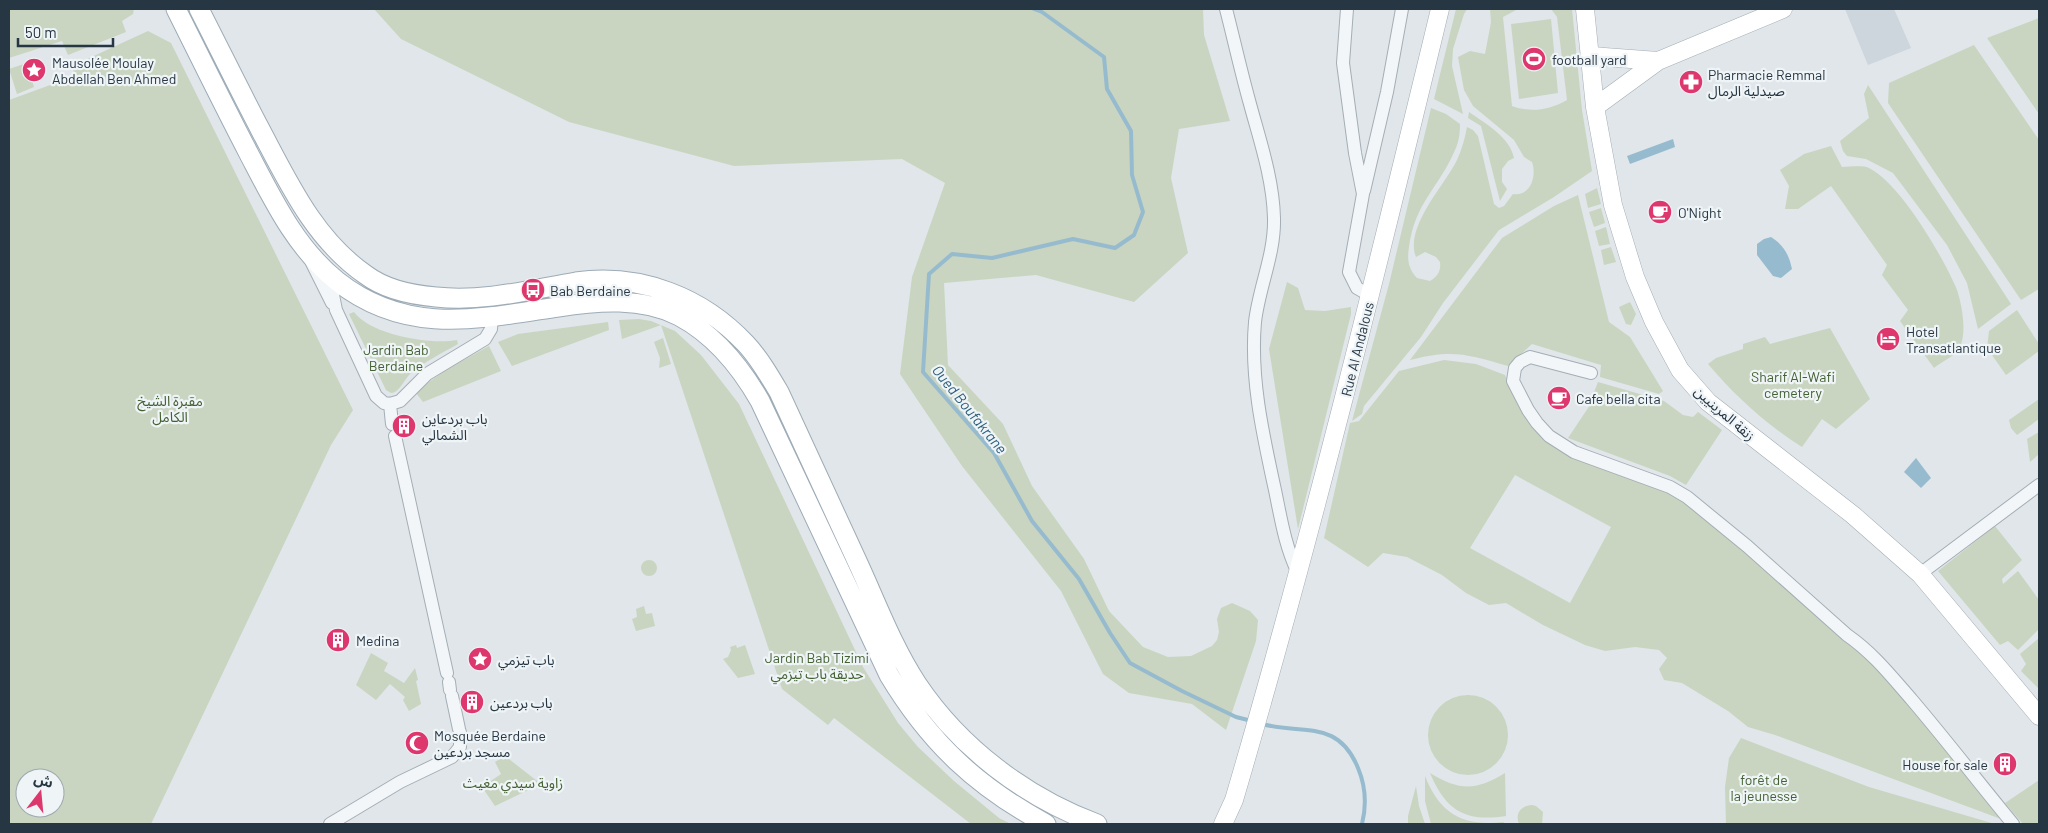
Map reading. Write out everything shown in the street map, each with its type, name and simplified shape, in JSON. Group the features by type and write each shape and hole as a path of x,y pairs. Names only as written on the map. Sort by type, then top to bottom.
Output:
{"main road":[{"path":"176,9 258,172 306,252 338,282 356,295 381,308 423,319 447,320 492,317 586,303 631,303 677,315 711,338 746,376 760,401 888,675 904,701 924,727 962,766 1006,801 1046,824"},
{"path":"199,9 284,175 305,211 329,244 368,277 382,285 404,292 437,297 472,298 579,282 615,281 640,283 686,298 707,310 727,326 746,344 762,364 779,392 895,642 917,684 958,735 1002,772 1053,805 1096,824"},
{"name":"Rue Al Andalous","path":"1223,824 1234,800 1298,573 1371,296 1440,9"},
{"name":"زنقة المرينيين","path":"1586,9 1595,107 1606,170 1626,250 1654,322 1680,370 1708,402 1853,516 1920,574 2039,716"},
{"path":"1595,107 1658,62 1771,11"},
{"path":"1591,56 1658,62"},
{"path":"338,282 353,274 368,277"},
{"path":"472,298 486,306 492,317"}],"street":[{"path":"1226,9 1266,162 1272,194 1274,219 1272,245 1255,320 1254,349 1261,420 1268,457 1288,552 1298,573"},
{"path":"1347,9 1343,63 1355,153 1363,194"},
{"path":"1371,296 1357,288 1349,272 1363,194 1387,92 1402,9"},
{"path":"306,252 336,310 376,396 390,404 400,401 427,374 485,340 504,322 519,313"},
{"path":"336,310 333,295 338,282"},
{"path":"485,340 491,329 492,317"},
{"path":"1591,373 1538,357 1530,357 1520,362 1515,368 1513,381 1520,398 1537,423 1557,443 1574,452 1670,488 1687,497 1747,546 1842,631 1865,648 1956,752 2013,824"},
{"path":"330,824 400,782 452,757 460,747 460,730 394,430 390,404"},
{"path":"1920,574 2039,486"}],"shaded area":[{"path":"1845,9 1894,9 1911,48 1868,65"}],"green space":[{"path":"9,9 134,9 133,14 122,21 126,32 68,55 62,41 9,58"},
{"path":"374,9 1203,9 1204,35 1230,121 1179,129 1171,178 1188,253 1134,302 1036,275 944,283 948,365 1003,424 1032,486 1084,559 1109,611 1143,647 1168,657 1191,656 1212,646 1217,640 1219,632 1217,619 1221,608 1232,603 1250,611 1258,620 1256,641 1226,730 1192,704 1129,693 1103,674 1061,591 962,466 900,374 912,277 945,183 902,159 734,166 569,122 401,39"},
{"path":"1456,9 1467,9 1453,49 1452,66 1463,114 1434,99"},
{"path":"1490,9 1518,9 1503,17 1512,106 1533,110 1554,106 1567,100 1557,17 1551,9 1572,9 1582,110 1592,171 1554,197 1499,230 1443,303 1421,337 1364,406 1362,414 1352,421 1389,284 1431,108 1446,114 1460,124 1460,131 1449,163 1416,218 1412,231 1408,260 1417,278 1430,281 1437,275 1440,268 1440,262 1436,257 1425,252 1416,257 1414,245 1416,233 1428,207 1457,160 1467,127 1478,136 1494,204 1499,208 1504,206 1513,194 1519,194 1528,189 1533,179 1532,162 1524,157 1514,140 1473,106 1464,90 1458,57 1470,51 1485,54 1491,22"},
{"path":"2039,18 2039,114 1987,38"},
{"name":"football yard","path":"1551,19 1558,93 1519,99 1511,24"},
{"name":"مقبرة الشيخ الكامل","path":"148,31 171,43 353,410 331,445 151,824 9,824 9,100 75,76 72,66"},
{"path":"1974,45 2039,140 2039,289 2021,300 1888,103 1889,83"},
{"path":"27,63 34,87 17,94 9,69"},
{"path":"1868,85 2011,304 1978,329 1967,283 1947,245 1893,173 1866,159 1847,156 1843,151 1840,141 1869,118 1864,94"},
{"path":"1469,112 1490,126 1512,150 1514,158 1508,161 1502,169 1502,182 1507,189 1500,201 1481,126 1468,118"},
{"path":"1831,146 1842,167 1859,166 1869,168 1881,176 1894,189 1932,241 1951,276 1961,304 1963,337 1956,353 1934,368 1900,321 1908,310 1882,275 1887,265 1831,186 1798,209 1785,209 1789,186 1780,170 1804,154"},
{"path":"1597,188 1601,204 1588,208 1585,194"},
{"path":"1578,195 1609,322 1630,337 1663,391 1659,394 1600,377 1601,365 1532,344 1508,366 1459,354 1437,355 1410,360 1502,238 1554,206"},
{"path":"1601,208 1605,223 1594,227 1589,212"},
{"path":"1606,227 1610,244 1599,246 1595,231"},
{"path":"1611,247 1616,262 1604,265 1601,250"},
{"path":"1287,282 1298,288 1305,310 1325,311 1351,307 1351,314 1298,529 1269,349"},
{"path":"1630,302 1636,314 1631,325 1626,324 1619,307"},
{"path":"2017,310 2039,344 2039,351 2006,375 1987,348 1989,331"},
{"name":"Jardin Bab Berdaine","path":"354,312 373,327 387,332 432,341 457,340 458,344 415,370 399,389 391,393 386,390 349,314"},
{"path":"639,319 661,325 622,339 619,320"},
{"path":"608,322 609,330 512,366 498,342 518,334"},
{"name":"Jardin Bab Tizimi حديقة باب تيزمي","path":"661,325 675,331 701,355 739,404 863,667 898,723 918,747 954,781 999,818 1011,824 971,824 834,718 828,725 782,689"},
{"name":"Sharif Al-Wafi cemetery","path":"1830,328 1870,399 1836,429 1822,419 1802,447 1752,409 1708,364 1716,358 1743,349 1743,344 1765,337 1770,344"},
{"path":"663,338 671,364 659,368 660,358 654,342"},
{"path":"489,346 501,371 423,402 416,393 442,373"},
{"path":"1444,360 1476,364 1505,375 1524,412 1551,445 1674,493 1747,549 1869,657 2009,822 1775,735 1748,727 1728,711 1682,683 1664,680 1659,669 1667,658 1659,650 1635,647 1605,651 1585,645 1543,625 1506,603 1489,605 1466,593 1442,575 1407,557 1383,553 1368,567 1324,538 1350,423 1359,421 1399,371","holes":["1515,475 1611,527 1570,603 1470,548"]},
{"path":"1598,382 1664,401 1683,415 1693,417 1698,412 1722,430 1686,485 1670,476 1568,438 1588,408"},
{"path":"2039,399 2039,419 2017,435 2011,428 2009,420"},
{"path":"2039,432 2039,454 2030,462 2027,439"},
{"path":"1995,526 2022,560 2002,579 2003,584 2018,571 2039,600 2039,629 2018,650 2008,641 2000,645 1938,571"},
{"path":"649,560 655,562 657,568 655,574 649,576 643,574 641,568 643,562"},
{"path":"644,606 646,614 652,613 655,626 636,631 632,619 637,617 636,609"},
{"path":"2039,638 2039,689 2021,671 2026,664 2020,654"},
{"path":"736,645 737,648 745,645 755,674 738,678 723,659 728,657 731,650 730,647"},
{"path":"371,653 388,663 384,671 404,683 415,668 421,704 409,711 403,700 405,697 390,684 376,700 356,685"},
{"path":"1460,695 1476,695 1497,706 1508,727 1508,743 1497,764 1476,775 1460,775 1446,769 1434,757 1428,743 1428,727 1434,713 1446,701"},
{"name":"forêt de la jeunesse","path":"1741,738 1869,787 1995,824 1726,824 1725,787 1729,758"},
{"name":"زاوية سيدي مغيث","path":"505,756 541,784 495,806 482,787 501,774 495,762"},
{"path":"1430,773 1459,786 1476,786 1505,773 1506,816 1479,817 1459,811 1443,797"},
{"path":"1425,776 1438,800 1455,815 1465,820 1489,823 1504,822 1503,824 1431,824 1425,801"},
{"path":"2039,780 2039,824 2023,824 2005,803"},
{"path":"1416,786 1419,806 1425,824 1408,824 1408,816"},
{"path":"1532,805 1543,812 1542,824 1519,824 1518,814 1520,811 1524,807"}],"water":[{"path":"1673,139 1675,147 1630,164 1627,156"},
{"path":"1771,237 1783,247 1791,264 1792,269 1781,278 1773,276 1757,255 1757,244"},
{"path":"1916,458 1931,478 1921,488 1904,472"}],"waterway":[{"name":"Oued Boufakrane","path":"1034,9 1042,12 1104,57 1107,89 1131,131 1132,175 1143,212 1134,235 1115,248 1073,239 992,258 952,254 929,274 923,372 994,453 1032,521 1079,579 1110,633 1130,663 1236,717 1252,721"},
{"name":"Oued Boufakrane","path":"1262,724 1318,732 1330,735 1340,742 1350,752 1363,782 1365,809 1362,824"}],"place":[{"name":"football yard","path":"1534,59"},
{"name":"Mausolée Moulay Abdellah Ben Ahmed","path":"34,70"},
{"name":"Pharmacie Remmal صيدلية الرمال","path":"1691,82"},
{"name":"O'Night","path":"1660,212"},
{"name":"Bab Berdaine","path":"533,290"},
{"name":"Hotel Transatlantique","path":"1888,339"},
{"name":"Cafe bella cita","path":"1559,398"},
{"name":"باب بردعاين الشمالي","path":"404,426"},
{"name":"Medina","path":"338,640"},
{"name":"باب تيزمي","path":"480,659"},
{"name":"باب بردعين","path":"472,702"},
{"name":"Mosquée Berdaine مسجد بردعين","path":"417,743"},
{"name":"House for sale","path":"2005,764"}]}
